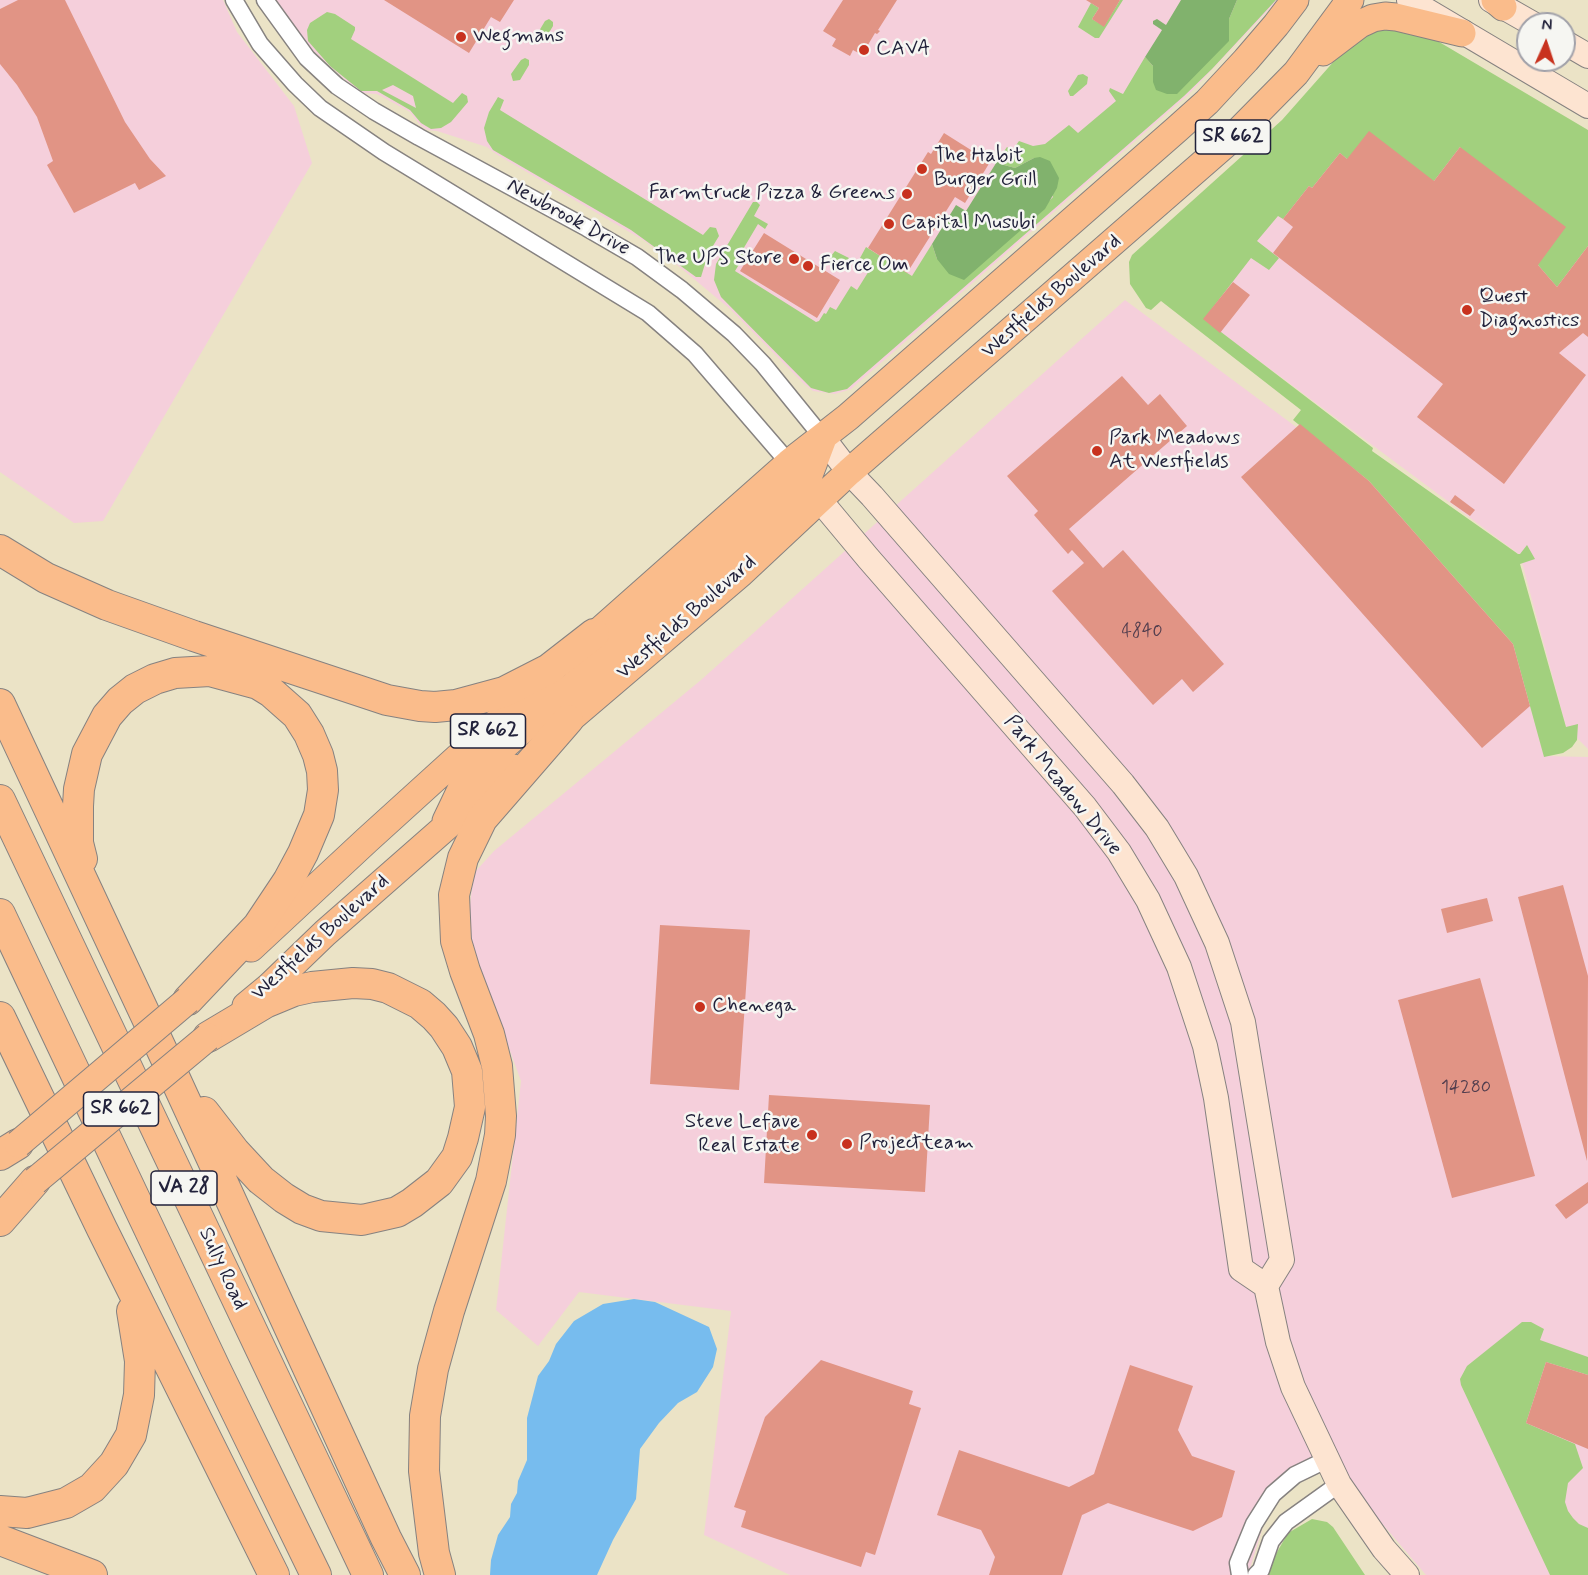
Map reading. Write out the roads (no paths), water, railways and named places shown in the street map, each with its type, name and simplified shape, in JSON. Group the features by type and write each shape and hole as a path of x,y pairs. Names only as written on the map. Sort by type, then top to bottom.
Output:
{"highway":[{"path":"0,550 46,578 107,605 387,700 420,706 456,705 504,693 549,669 594,634"},
{"path":"103,924 78,843 77,824 79,789 87,754 107,716 135,689 155,679 175,673 210,670 258,684 271,692 297,715 318,755 323,790 319,815 303,853 258,926 188,1000"},
{"path":"0,704 405,1575"},
{"path":"440,1575 434,1553 426,1494 425,1416 433,1369 449,1311 491,1181 500,1135 501,1116 497,1066 489,1034 456,941 454,895 463,858 482,819 568,720"},
{"name":"Sully Road","path":"0,800 368,1575"},
{"name":"VA 28","path":"0,914 316,1575"},
{"path":"167,1061 215,1127 261,1180 302,1209 321,1216 362,1220 397,1212 439,1182 457,1157 464,1138 470,1107 467,1071 457,1047 439,1021 420,1004 406,996 372,984 353,983 312,987 294,991 265,1003 208,1037"},
{"path":"0,1017 102,1229 274,1575"},
{"path":"0,1046 37,1095"},
{"path":"0,1221 35,1181"},
{"path":"0,1511 27,1513 66,1503 92,1488 114,1464 130,1436 139,1395 140,1361 133,1314 102,1229"},
{"path":"0,1540 92,1575"}],"main road":[{"name":"Westfields Boulevard","path":"0,1212 269,987 325,933 441,831 741,573 805,482 823,438 1207,102 1253,52 1295,0"},
{"name":"Westfields Boulevard","path":"6,1153 248,951 594,634 805,482 849,472 1230,140 1296,73 1350,0"},
{"path":"1296,73 1350,31 1373,18 1396,17 1462,33"},
{"path":"441,831 466,779 805,482"}],"street":[{"name":"Newbrook Drive","path":"234,0 260,44 295,84 320,108 384,152 648,314 695,354 805,482"},
{"name":"Newbrook Drive","path":"266,0 307,58 337,86 419,137 637,257 682,290 734,334 763,363 849,472 918,549"},
{"path":"1409,0 1588,106"},
{"path":"1496,2 1516,14"},
{"name":"Park Meadow Drive","path":"805,482 868,558 1085,807 1119,852 1148,900 1179,967 1204,1046 1215,1098 1241,1269 1266,1286 1282,1260 1243,1022 1217,943 1191,886 1157,828 1123,784 918,549"},
{"path":"1266,1286 1278,1342 1293,1387 1339,1484 1384,1549 1407,1575"},
{"path":"1240,1575 1238,1563 1254,1524 1273,1494 1295,1475 1328,1459"},
{"path":"1256,1575 1261,1570 1271,1541 1286,1522 1339,1484"}],"water":[{"path":"634,1299 655,1302 709,1327 717,1349 713,1367 697,1392 678,1403 659,1423 640,1449 636,1499 597,1575 490,1575 491,1560 498,1535 510,1517 511,1504 517,1493 518,1481 527,1460 527,1418 538,1376 549,1361 556,1344 574,1321 603,1304"}],"place":[{"name":"Wegmans","path":"461,37"},
{"name":"CAVA","path":"864,50"},
{"name":"The Habit Burger Grill","path":"922,169"},
{"name":"Farmtruck Pizza & Greens","path":"907,194"},
{"name":"Capital Musubi","path":"889,224"},
{"name":"The UPS Store","path":"794,259"},
{"name":"Fierce Om","path":"808,266"},
{"name":"Quest Diagnostics","path":"1467,310"},
{"name":"Park Meadows At Westfields","path":"1097,451"},
{"name":"Chenega","path":"700,1007"},
{"name":"Steve Lefave Real Estate","path":"812,1135"},
{"name":"Projectteam","path":"847,1144"}]}
